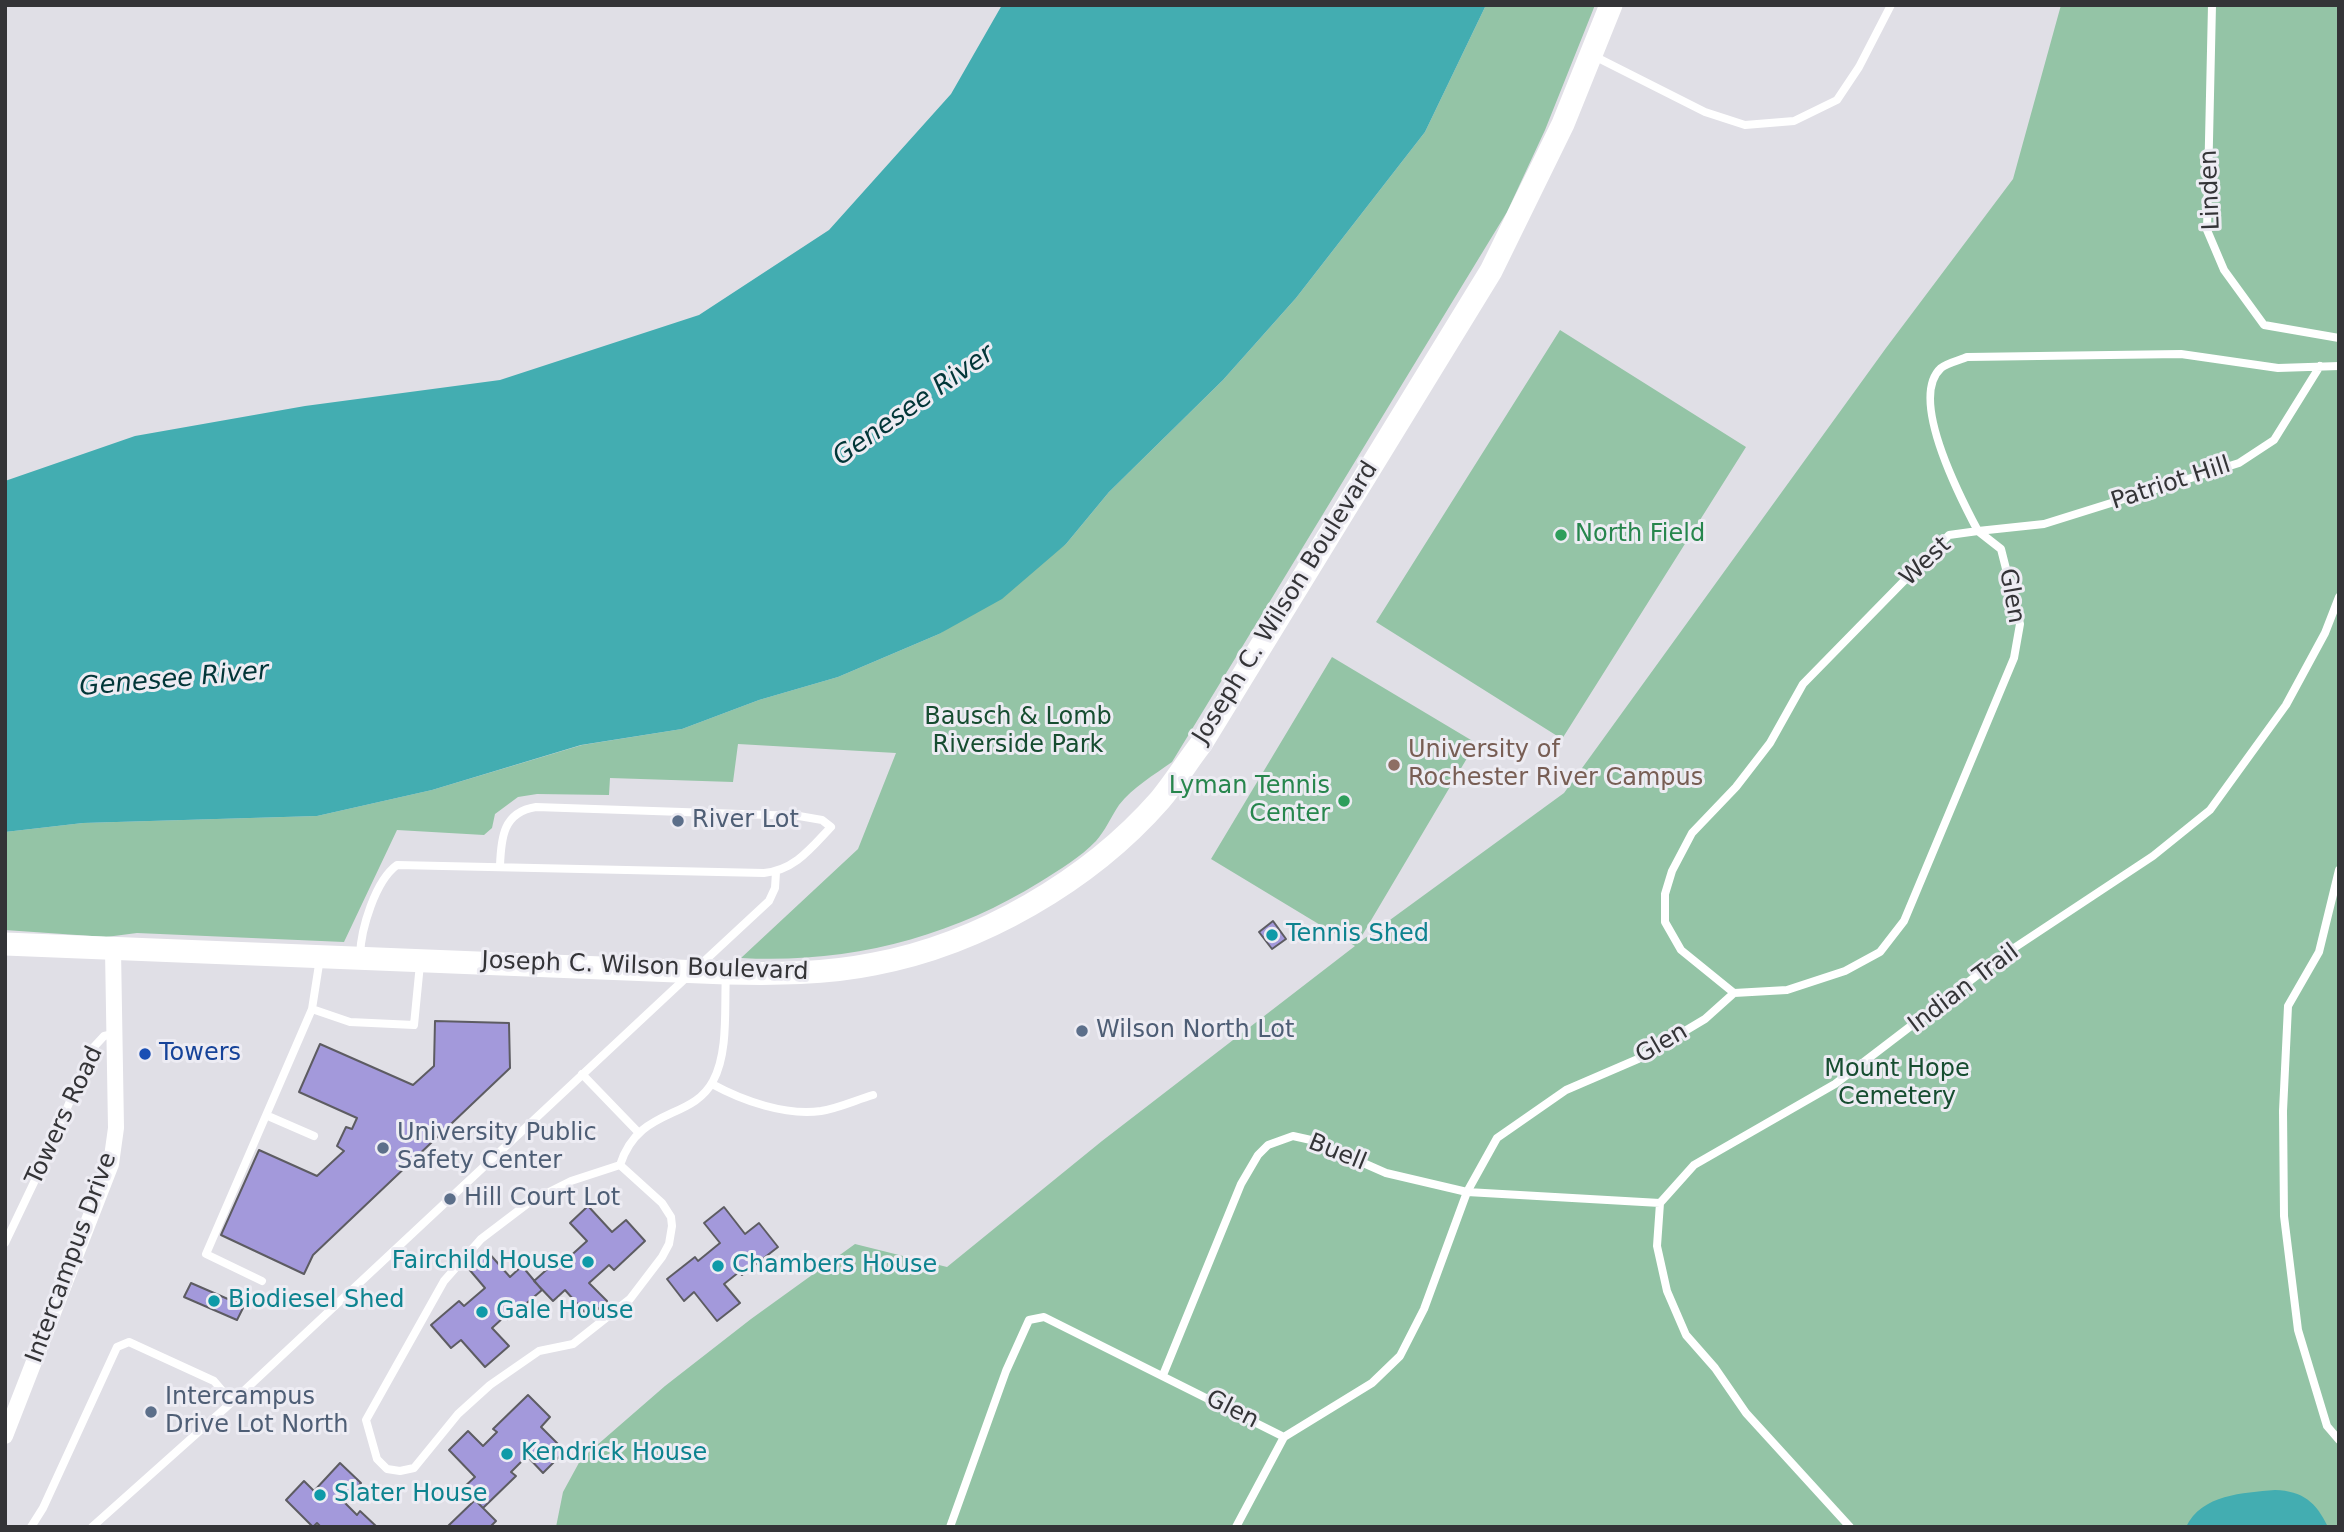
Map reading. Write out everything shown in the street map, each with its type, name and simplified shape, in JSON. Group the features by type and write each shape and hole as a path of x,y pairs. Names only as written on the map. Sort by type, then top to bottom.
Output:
{"street":[{"name":"Joseph C. Wilson Boulevard","path":"5,944 726,973 805,973 854,968 948,943 1003,919 1056,889 1112,846 1160,800 1201,744 1491,271 1527,203 1611,5"},
{"name":"Intercampus Drive","path":"5,1436 111,1164 117,1128 113,950"}],"lane":[{"path":"1591,55 1705,112 1731,121 1745,125 1794,121 1837,100 1859,67 1891,5"},
{"name":"Linden","path":"2212,5 2207,230 2224,270 2264,325 2339,338"},
{"name":"West","path":"1734,993 1681,950 1665,922 1668,882 1692,832 1736,787 1770,743 1803,684 1949,535 1978,531 1954,486 1932,416 1930,387 1942,367 1967,357 2181,354 2278,368 2339,366"},
{"name":"Patriot Hill","path":"1978,531 2044,524 2239,463 2274,440 2320,366"},
{"name":"Glen","path":"950,1527 1006,1371 1029,1320 1044,1317 1163,1374 1284,1437 1372,1382 1399,1356 1424,1309 1467,1192 1497,1138 1566,1090 1638,1059 1705,1019 1734,993 1787,990 1845,971 1880,952 1904,921 2014,658 2020,624 2001,549 1978,531"},
{"name":"Indian Trail","path":"1660,1203 1694,1165 1835,1084 2005,954 2153,856 2210,810 2286,705 2325,633 2339,597"},
{"path":"360,957 362,934 370,908 389,871 397,865 736,874 776,872 796,863 831,827 822,820 799,816 536,807 522,810 507,823 502,836 500,866"},
{"path":"2339,870 2319,952 2288,1006 2283,1111 2284,1216 2298,1331 2327,1426 2339,1440"},
{"path":"92,1527 232,1402 745,923 772,895 776,872"},
{"path":"262,1280 206,1254 268,1116 312,1009 320,956"},
{"path":"312,1009 350,1022 414,1025 421,960"},
{"path":"620,1165 662,1203 671,1217 669,1244 646,1282 615,1313 573,1344 538,1351 490,1385 458,1414 414,1468 400,1471 387,1469 377,1459 366,1420 444,1280 481,1239 514,1212 570,1181 620,1165 638,1132 698,1096 712,1084 721,1050 726,973"},
{"name":"Towers Road","path":"5,1243 48,1153 92,1049 104,1036 113,1034"},
{"path":"582,1074 638,1132"},
{"path":"712,1084 747,1100 800,1111 828,1109 873,1095"},
{"path":"268,1116 314,1136"},
{"name":"Buell","path":"1163,1374 1211,1251 1241,1184 1258,1155 1277,1139 1293,1136 1311,1140 1387,1173 1467,1192 1660,1203"},
{"path":"1660,1203 1657,1246 1667,1291 1686,1335 1715,1367 1746,1413 1850,1527"},
{"path":"31,1527 43,1508 117,1347 122,1343 129,1342 214,1381 232,1402"},
{"path":"1236,1527 1284,1437"}],"green space":[{"name":"Bausch & Lomb Riverside Park","path":"1486,5 1595,5 1545,130 1507,212 1172,762 1144,782 1119,805 1090,847 1040,882 1006,902 970,918 897,943 820,957 741,958 858,849 896,753 738,744 733,782 610,778 609,795 537,794 518,797 495,814 492,828 484,835 397,830 344,942 137,933 106,937 5,930 5,832 83,823 317,816 432,790 582,745 682,729 759,700 838,677 939,634 1066,544 1109,492 1223,380 1296,298 1425,132"},
{"name":"Mount Hope Cemetery","path":"2061,5 2339,5 2339,1527 556,1527 563,1492 581,1459 665,1386 751,1319 855,1244 947,1267 1102,1141 1355,946 1211,859 1332,657 1476,743 1357,944 1564,793 1886,348 2013,179"},
{"name":"North Field","path":"1560,330 1746,447 1562,739 1376,622"}],"water":[{"name":"Genesee River","path":"1002,5 1486,5 1425,132 1296,298 1223,380 1109,492 1066,544 1002,599 939,634 838,677 759,700 682,729 581,745 432,790 317,816 83,823 5,832 5,481 135,436 305,406 500,380 699,315 829,230 951,94"},
{"path":"2275,1490 2293,1493 2308,1500 2319,1511 2328,1527 2186,1527 2202,1508 2224,1497"}],"building":[{"name":"Tennis Shed","path":"1273,921 1286,939 1272,949 1259,932"},
{"name":"University Public Safety Center","path":"435,1021 509,1023 510,1068 313,1255 304,1274 221,1235 259,1150 317,1176 344,1151 337,1146 346,1127 352,1129 357,1118 299,1092 320,1044 413,1085 434,1066"},
{"name":"Fairchild House","path":"588,1206 612,1232 626,1220 645,1241 614,1270 609,1265 589,1283 607,1301 589,1317 565,1290 553,1301 534,1281 563,1255 566,1260 587,1241 570,1223"},
{"name":"Chambers House","path":"724,1207 745,1234 759,1223 778,1247 742,1275 739,1272 724,1284 740,1303 717,1321 694,1292 684,1301 667,1279 695,1257 698,1261 720,1243 704,1223"},
{"name":"Gale House","path":"487,1251 510,1277 522,1266 542,1290 507,1320 504,1317 492,1328 509,1346 485,1367 461,1340 451,1348 431,1325 459,1301 464,1306 485,1288 468,1268"},
{"name":"Biodiesel Shed","path":"191,1283 244,1306 237,1320 184,1297"},
{"name":"Kendrick House","path":"528,1395 550,1417 541,1427 565,1451 543,1473 527,1456 511,1472 516,1476 483,1508 463,1488 475,1477 449,1450 468,1431 483,1446 497,1432 493,1429"},
{"name":"Slater House","path":"340,1463 361,1483 344,1502 357,1515 360,1511 377,1527 321,1527 317,1523 313,1527 286,1500 304,1481 314,1491"},
{"path":"475,1500 496,1521 490,1527 447,1527"}],"place":[{"name":"North Field","path":"1561,535"},
{"name":"University of Rochester River Campus","path":"1394,765"},
{"name":"Lyman Tennis Center","path":"1344,801"},
{"name":"River Lot","path":"678,821"},
{"name":"Tennis Shed","path":"1272,935"},
{"name":"Wilson North Lot","path":"1082,1031"},
{"name":"Towers","path":"145,1054"},
{"name":"University Public Safety Center","path":"383,1148"},
{"name":"Hill Court Lot","path":"450,1199"},
{"name":"Fairchild House","path":"588,1262"},
{"name":"Chambers House","path":"718,1266"},
{"name":"Biodiesel Shed","path":"214,1301"},
{"name":"Gale House","path":"482,1312"},
{"name":"Intercampus Drive Lot North","path":"151,1412"},
{"name":"Kendrick House","path":"507,1454"},
{"name":"Slater House","path":"320,1495"}]}
